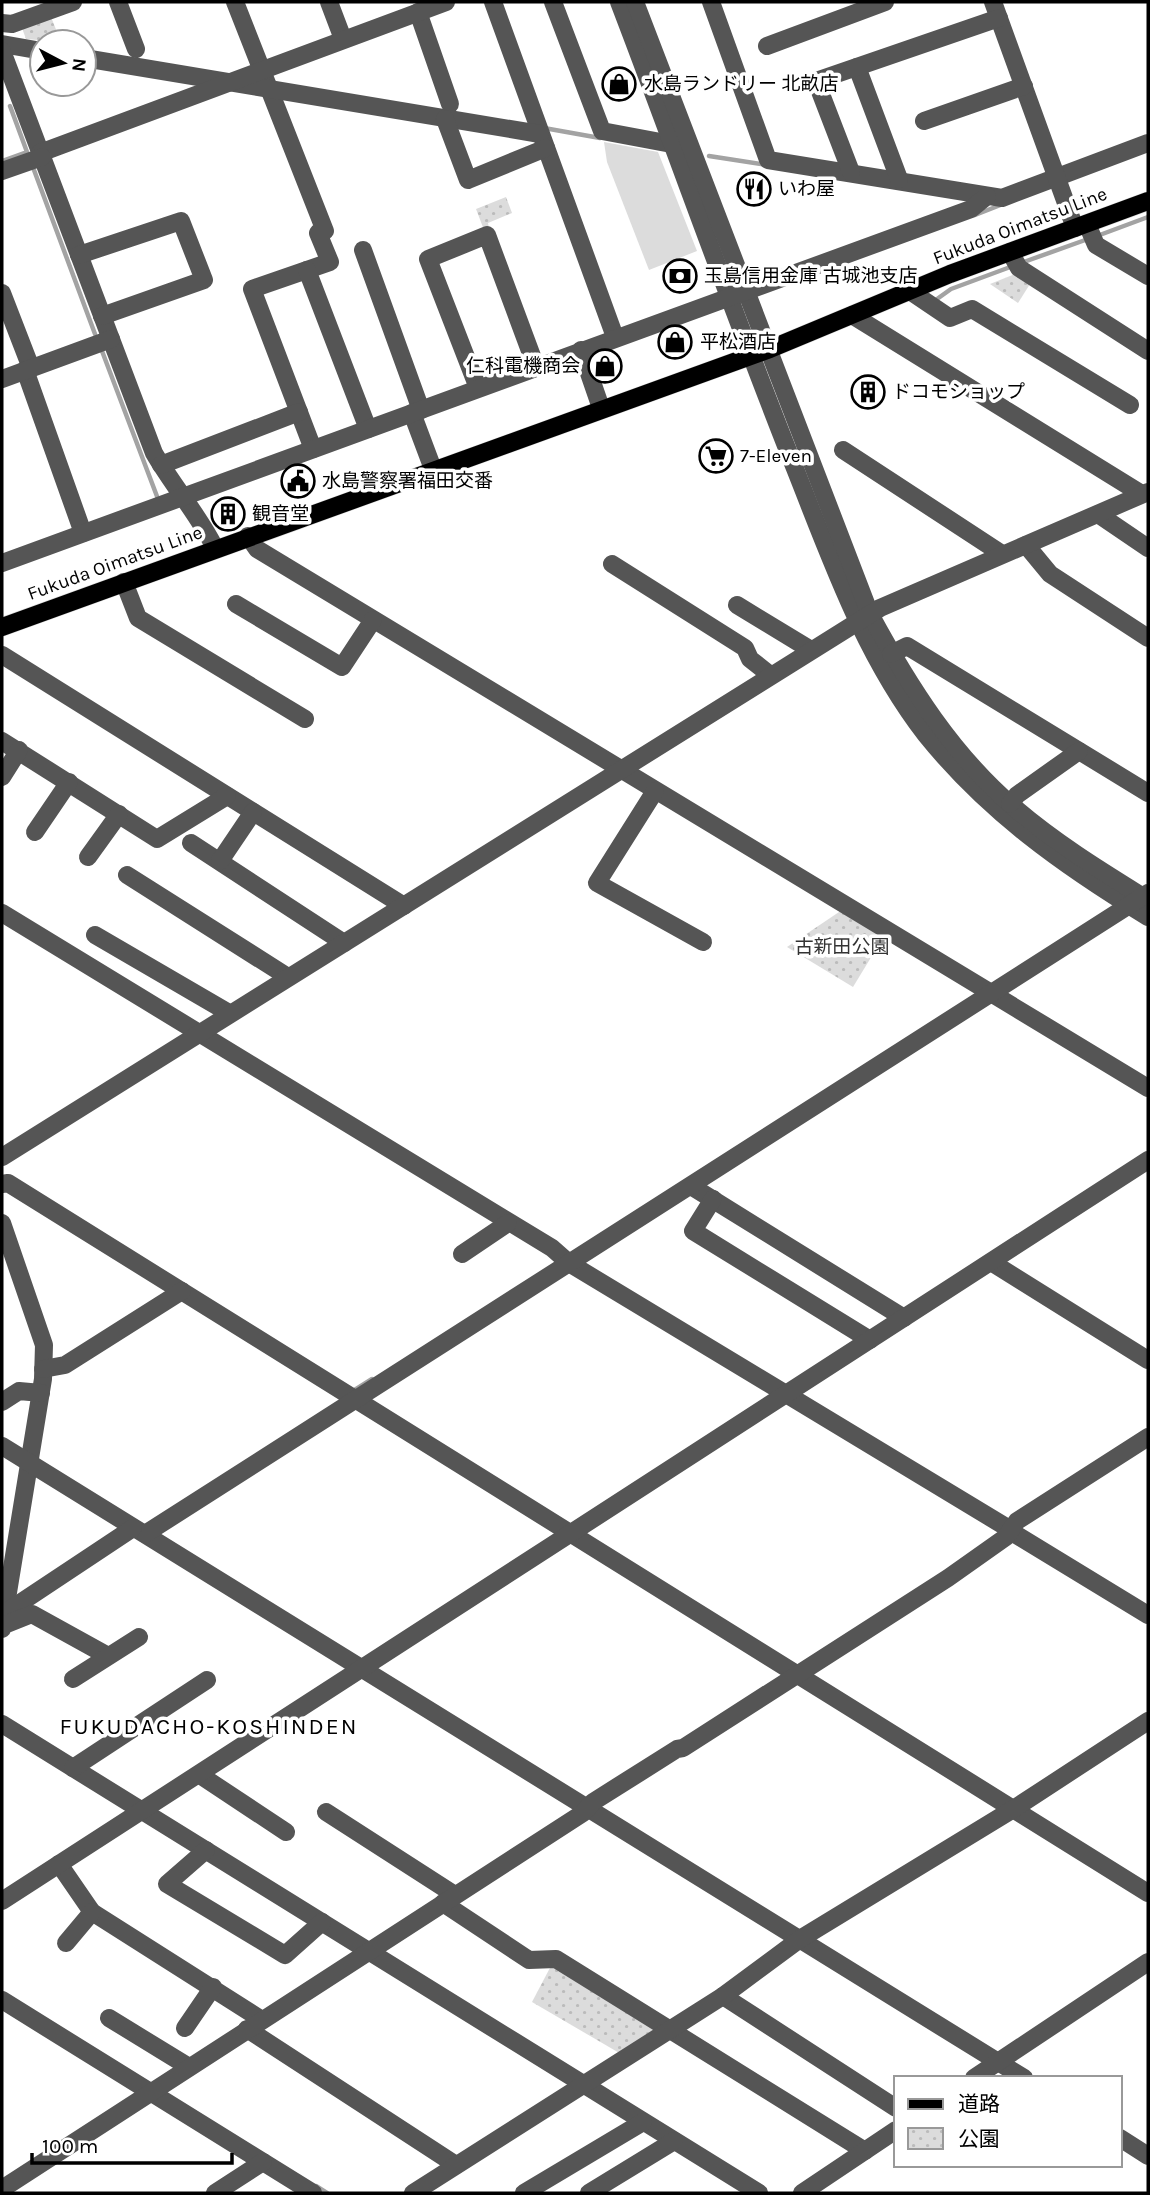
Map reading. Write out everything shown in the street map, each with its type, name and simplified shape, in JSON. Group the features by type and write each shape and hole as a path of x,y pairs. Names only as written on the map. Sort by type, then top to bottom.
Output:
{"main road":[{"name":"Fukuda Oimatsu Line","path":"2,627 770,349 909,291 1014,261 1087,232 1148,201"}],"street":[{"path":"2,23 12,24 73,2"},
{"path":"118,2 136,49"},
{"path":"235,2 253,80 325,231 318,233 330,262 252,289 313,449"},
{"path":"330,2 343,38"},
{"path":"2,171 253,80 343,38 446,2"},
{"path":"493,2 615,337"},
{"path":"553,2 602,131 692,149"},
{"path":"619,2 673,144 739,294 770,349 864,618 951,741 1010,804 1062,845 1142,898 1148,917"},
{"path":"635,2 692,149 739,294 750,356 901,700 975,790 1043,849 1142,898"},
{"path":"711,2 768,160 940,186 946,191 984,200"},
{"path":"766,46 885,2"},
{"path":"851,172 816,81 857,67 1013,2"},
{"path":"996,9 1057,178 1087,232 1096,245 1148,276"},
{"path":"418,12 468,180 540,134"},
{"path":"2,44 28,49"},
{"path":"2,51 161,465 184,496 215,548"},
{"path":"98,60 253,80 448,111 540,134"},
{"path":"857,67 899,179"},
{"path":"924,121 1024,86"},
{"path":"2,563 615,337 739,294 984,200 1002,198 1148,143"},
{"path":"79,256 181,221 204,280 102,316"},
{"path":"478,388 428,259 487,235 536,367"},
{"path":"363,250 417,411 433,469"},
{"path":"1014,261 1148,351"},
{"path":"307,270 368,429"},
{"path":"909,291 950,318 972,309 1130,405"},
{"path":"2,293 9,335 28,369 83,533"},
{"path":"852,315 1144,493"},
{"path":"2,379 111,339"},
{"path":"580,350 601,408"},
{"path":"161,465 299,412"},
{"path":"843,450 1002,554"},
{"path":"2,1157 203,1034 229,1013 624,772 769,674 864,618 1002,554 1028,548 1101,516 1144,493"},
{"path":"1101,516 1148,548"},
{"path":"248,536 257,549 1148,1088"},
{"path":"1028,548 1050,574 1148,638"},
{"path":"612,564 745,648 750,659 769,674"},
{"path":"124,582 138,618 305,719"},
{"path":"236,604 342,667 373,620"},
{"path":"737,604 811,650"},
{"path":"891,653 907,646 1148,793"},
{"path":"2,655 404,906"},
{"path":"2,741 158,839 227,796"},
{"path":"2,777 19,750"},
{"path":"1010,804 1017,794 1079,751"},
{"path":"35,832 69,782"},
{"path":"656,791 597,883 704,942"},
{"path":"220,862 253,812"},
{"path":"88,857 119,814"},
{"path":"191,843 344,943"},
{"path":"127,875 288,977"},
{"path":"2,1621 351,1395 691,1185 985,991 1142,898"},
{"path":"2,913 508,1223 789,1391 1148,1615"},
{"path":"95,935 229,1013"},
{"path":"2,1901 1148,1160"},
{"path":"2,1184 8,1182 1148,1893"},
{"path":"691,1185 904,1318"},
{"path":"713,1199 693,1231 870,1340"},
{"path":"2,1223 44,1345 41,1393 2,1621"},
{"path":"462,1254 508,1223"},
{"path":"991,1262 1148,1360"},
{"path":"43,1369 65,1365 182,1291"},
{"path":"2,1402 19,1391 41,1393"},
{"path":"2,2189 185,2064 364,1948 795,1672 948,1578 1012,1528 1148,1437"},
{"path":"2,1446 1021,2076"},
{"path":"2,1621 32,1615 108,1657"},
{"path":"73,1679 139,1637"},
{"path":"76,1765 207,1680"},
{"path":"413,2193 673,2029 800,1939 1015,1808 1148,1721"},
{"path":"2,1724 76,1765 143,1811 589,2083 643,2122 759,2193"},
{"path":"200,1775 286,1832"},
{"path":"326,1812 450,1895 529,1960 556,1959 673,2029 865,2151"},
{"path":"206,1850 167,1884 285,1955 323,1922"},
{"path":"59,1864 92,1912 214,1987 456,2165"},
{"path":"66,1943 92,1912"},
{"path":"978,2076 1003,2064 1148,1962"},
{"path":"185,2028 214,1987"},
{"path":"723,1996 894,2107"},
{"path":"2,2000 151,2089 313,2193"},
{"path":"109,2018 185,2064"},
{"path":"524,2193 643,2122"},
{"path":"802,2193 894,2131"},
{"path":"1122,2139 1148,2156"},
{"path":"589,2193 674,2141"},
{"path":"215,2193 263,2162"}],"green space":[{"path":"51,17 55,28 28,28 28,39 22,28"},
{"path":"604,142 658,152 697,251 649,270 607,162"},
{"path":"506,197 512,213 488,223 489,228 484,230 476,209"},
{"path":"1015,274 1030,284 1018,303 990,284"},
{"name":"古新田公園","path":"842,910 884,936 853,987 787,947"},
{"path":"552,1964 661,2030 621,2054 532,2002"}],"waterway":[{"path":"2,161 27,152 10,106"},
{"path":"544,128 600,138"},
{"path":"709,156 767,165"},
{"path":"34,170 95,334"},
{"path":"975,215 1003,204"},
{"path":"1097,236 1148,217"},
{"path":"1021,263 1088,239"},
{"path":"937,299 951,289 1013,266"},
{"path":"102,351 158,499"},
{"path":"353,1391 372,1379"},
{"path":"316,2186 327,2193"}],"place":[{"name":"水島ランドリー 北畝店","path":"619,84"},
{"name":"いわ屋","path":"754,189"},
{"name":"玉島信用金庫 古城池支店","path":"680,276"},
{"name":"平松酒店","path":"675,342"},
{"name":"仁科電機商会","path":"605,366"},
{"name":"ドコモショップ","path":"868,392"},
{"name":"7-Eleven","path":"716,456"},
{"name":"水島警察署福田交番","path":"298,481"},
{"name":"観音堂","path":"228,514"}],"district":[{"name":"FUKUDACHO-KOSHINDEN","path":"209,1726"}]}
